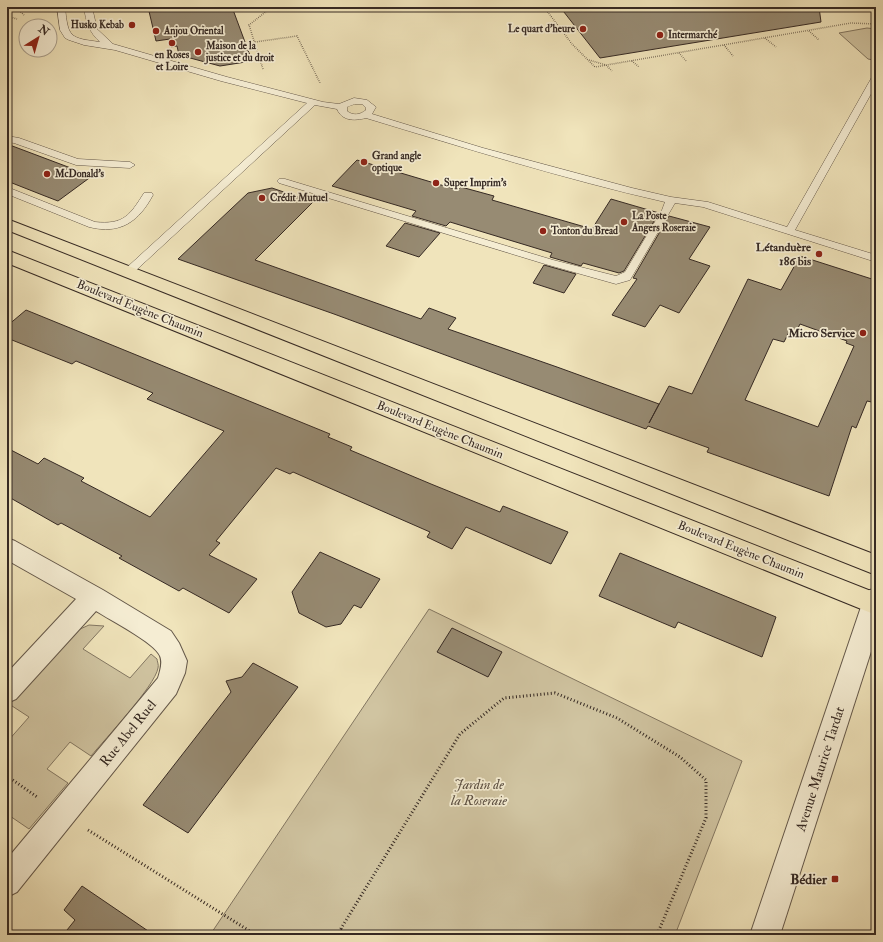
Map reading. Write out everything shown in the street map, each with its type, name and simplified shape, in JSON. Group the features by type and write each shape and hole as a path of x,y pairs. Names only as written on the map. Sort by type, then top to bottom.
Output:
{"main road":[{"path":"7,224 876,565"},
{"name":"Boulevard Eugène Chaumin","path":"7,256 875,602"}],"street":[{"name":"Rue Abel Ruel","path":"7,548 94,597 162,639 170,649 174,661 173,674 167,686 7,882"},
{"path":"7,691 94,597"},
{"name":"Avenue Maurice Tardat","path":"765,935 875,602"}],"lane":[{"path":"61,7 63,28 68,37 75,40 111,46 231,81 290,95 312,103 331,107 342,107 350,102 364,102 370,105 371,109 366,115"},
{"path":"88,7 91,28 98,36 111,46"},
{"path":"789,232 876,76"},
{"path":"128,272 312,103"},
{"path":"342,107 342,112 347,116 358,117 366,115 480,150 630,191 670,200 704,204 876,259"},
{"path":"7,139 16,140 76,162 130,165"},
{"path":"282,181 549,262 616,280 626,277 629,274 667,210 670,200"},
{"path":"7,190 93,225 103,226 123,223 131,218 140,211 148,195"}],"path":[{"path":"265,74 250,25 272,7"},
{"path":"544,7 572,44 595,68 851,23 876,24"},
{"path":"18,9 24,15"},
{"path":"7,16 17,19"},
{"path":"809,30 819,40"},
{"path":"255,42 297,36 320,83 316,87"},
{"path":"765,38 776,47"},
{"path":"724,45 734,56"},
{"path":"678,53 687,62"},
{"path":"588,60 606,65 612,71"},
{"path":"632,61 639,68"},
{"path":"337,935 460,734 504,698 555,693 617,718 680,757 706,780 706,818 657,935"},
{"path":"82,826 256,935"},
{"path":"340,930 349,935"}],"green space":[{"path":"867,28 876,29 876,56 873,60 868,59 839,33"},
{"name":"Jardin de la Roseraie","path":"429,609 742,761 675,935 210,935"},
{"path":"89,625 104,626 83,649 130,678 151,654 157,659 158,668 155,676 139,699 91,756 70,742 47,769 68,783 29,829 7,814 7,742 29,717 9,704 78,630"}],"building":[{"path":"148,7 232,7 252,61 220,66 179,55 177,46 171,47 170,39 156,41"},
{"name":"Intermarché","path":"560,7 819,7 821,22 600,58"},
{"name":"McDonald's","path":"7,144 92,176 58,201 7,181"},
{"path":"357,160 458,190 461,187 494,196 492,200 592,229 611,199 659,213 624,271 619,273 583,263 581,266 550,257 552,253 450,222 446,226 412,216 416,211 332,186"},
{"path":"272,188 313,202 255,260 421,319 429,308 456,318 448,329 659,404 649,423 669,386 692,394 748,279 781,290 800,256 875,280 876,279 876,403 867,401 856,428 852,426 829,496 707,452 709,448 648,426 646,429 334,314 178,259 248,193","holes":["800,324 847,341 846,343 854,346 818,427 745,400 773,339 784,342 789,332 795,334"]},
{"path":"669,216 710,227 689,259 710,266 679,313 660,305 645,327 612,315 637,279 633,278"},
{"path":"405,223 440,233 419,257 386,246"},
{"path":"544,265 576,274 564,293 533,283"},
{"path":"26,310 330,434 328,437 352,447 350,450 431,484 500,512 503,506 568,532 551,564 466,527 452,549 427,537 430,532 293,472 290,474 276,468 216,541 220,543 209,555 257,579 229,613 183,588 179,591 119,558 122,556 61,523 58,525 7,496 7,448 38,464 44,458 84,478 81,481 150,517 224,431 147,399 153,393 76,361 72,364 7,338 7,326"},
{"path":"320,552 380,579 361,608 354,605 341,624 326,627 299,613 292,592"},
{"path":"620,553 776,617 762,657 678,622 675,628 599,596"},
{"path":"452,628 502,652 488,677 437,652"},
{"path":"253,663 298,687 188,833 143,805 231,692 226,681 242,677"},
{"path":"82,886 154,935 63,935 75,920 64,910"}],"place":[{"name":"Husko Kebab","path":"132,25"},
{"name":"Le quart d'heure","path":"583,29"},
{"name":"Anjou Oriental","path":"156,31"},
{"name":"Intermarché","path":"660,35"},
{"name":"en Roses et Loire","path":"172,43"},
{"name":"Maison de la justice et du droit","path":"198,52"},
{"name":"Grand angle optique","path":"364,162"},
{"name":"McDonald's","path":"47,174"},
{"name":"Super Imprim's","path":"436,183"},
{"name":"Crédit Mutuel","path":"262,198"},
{"name":"La Poste Angers Roseraie","path":"624,222"},
{"name":"Tonton du Bread","path":"543,231"},
{"name":"Létanduère 186 bis","path":"819,254"},
{"name":"Micro Service","path":"863,333"},
{"name":"Bédier","path":"835,879"}]}
